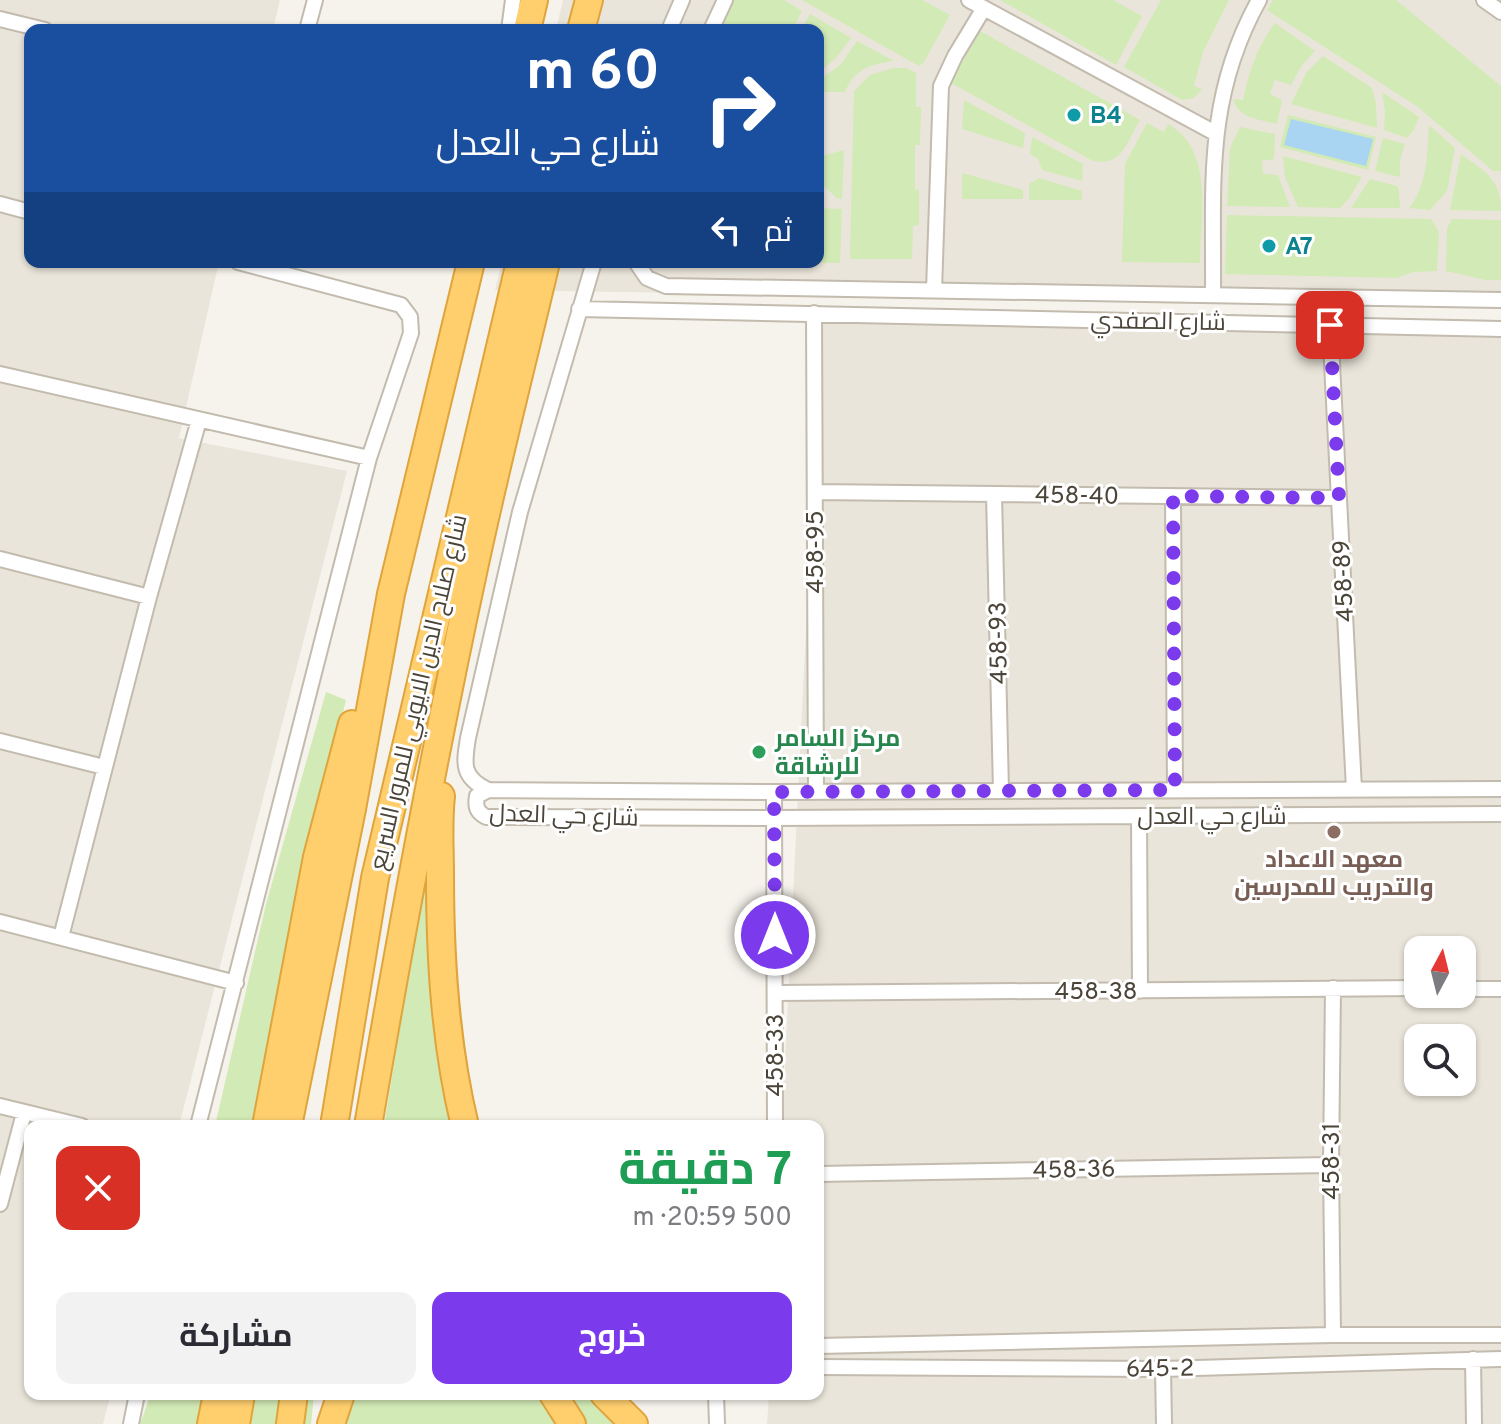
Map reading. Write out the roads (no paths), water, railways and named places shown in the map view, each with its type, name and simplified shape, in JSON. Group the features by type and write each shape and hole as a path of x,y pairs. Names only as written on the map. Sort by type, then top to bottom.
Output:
{"highway":[{"path":"528,24 534,0"},
{"path":"583,24 589,0"},
{"path":"595,24 599,0"},
{"name":"شارع صلاح الدين الايوبي للمرور السريع","path":"289,1120 352,809 391,594 470,268"},
{"name":"شارع صلاح الدين الايوبي للمرور السريع","path":"335,1120 375,878 519,268"},
{"path":"369,1120 401,933 452,672 491,567 545,268"},
{"path":"267,1120 317,857 346,744 391,594"},
{"path":"452,672 439,807 440,930 447,1023 464,1120"},
{"path":"211,1424 216,1400"},
{"path":"236,1424 240,1400"},
{"path":"290,1424 293,1400"},
{"path":"324,1424 327,1400"},
{"path":"331,1424 339,1400"},
{"path":"557,1400 572,1424"},
{"path":"610,1400 634,1424"}],"street":[{"path":"309,24 315,0"},
{"path":"510,24 513,0"},
{"path":"672,24 682,0"},
{"path":"714,24 725,0"},
{"path":"969,0 1215,133"},
{"path":"1213,294 1215,133 1226,74 1259,0"},
{"path":"1484,0 1501,12"},
{"path":"934,290 941,86 984,8"},
{"path":"0,19 24,25"},
{"path":"0,204 24,210"},
{"path":"200,1120 369,458 411,333 410,317 401,305 264,268"},
{"path":"488,790 472,780 464,764 491,567 520,512 592,268"},
{"path":"640,268 647,278 666,286 1501,300"},
{"path":"1430,299 1431,328"},
{"path":"1455,299 1456,328"},
{"name":"شارع الصفدي","path":"579,309 1501,329"},
{"name":"458-95","path":"814,313 816,792"},
{"name":"458-89","path":"1330,325 1354,789"},
{"path":"0,374 369,458"},
{"path":"61,937 149,597 199,420"},
{"name":"458-40","path":"815,492 1339,498"},
{"name":"458-93","path":"994,494 1001,791"},
{"path":"1173,496 1175,790"},
{"path":"0,559 149,597"},
{"path":"0,741 104,767"},
{"name":"شارع حي العدل","path":"1501,789 488,790 477,796 475,805 479,813 486,817 1501,814"},
{"name":"458-33","path":"774,792 775,1120"},
{"path":"1139,816 1140,991"},
{"path":"0,922 236,983"},
{"name":"458-31","path":"1333,988 1333,1335"},
{"name":"458-38","path":"775,993 1404,988"},
{"path":"1476,989 1501,989"},
{"path":"0,1106 55,1120"},
{"path":"0,1204 24,1113"},
{"name":"458-36","path":"824,1174 1331,1165"},
{"name":"645-2","path":"824,1346 1333,1335 1501,1335"},
{"path":"1473,1359 1474,1424"},
{"name":"645-2","path":"824,1367 1163,1369 1501,1359"},
{"path":"1163,1369 1164,1424"},
{"path":"131,1424 136,1400"},
{"path":"716,1400 717,1424"}],"water":[{"path":"1291,119 1373,139 1366,166 1284,145"}],"place":[{"name":"B4","path":"1074,115"},
{"name":"A7","path":"1269,246"},
{"name":"مركز السامر للرشاقة","path":"759,752"},
{"name":"معهد الاعداد والتدريب للمدرسين","path":"1334,832"}]}
